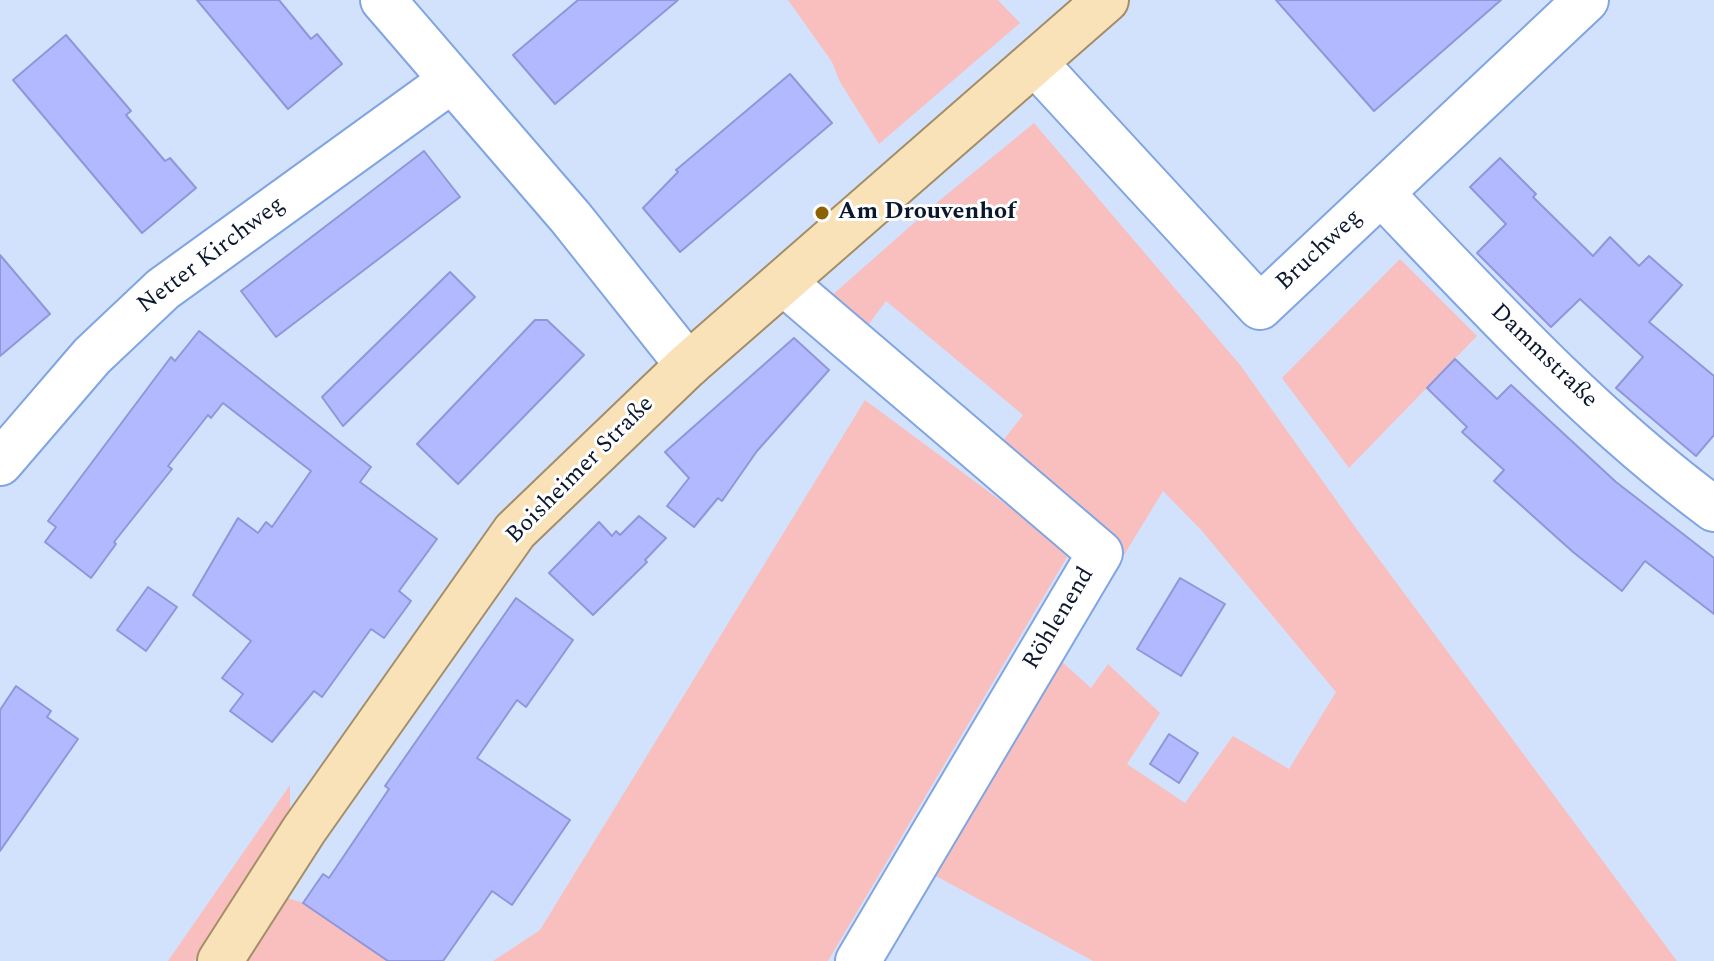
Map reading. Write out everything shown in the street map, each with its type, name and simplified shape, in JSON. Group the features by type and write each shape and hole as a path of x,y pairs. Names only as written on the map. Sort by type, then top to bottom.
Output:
{"main road":[{"name":"Boisheimer Straße","path":"220,961 304,830 515,531 688,365 1106,0"}],"street":[{"path":"383,0 571,218 688,365"},
{"name":"Bruchweg","path":"1035,63 1260,307 1586,0"},
{"name":"Netter Kirchweg","path":"0,463 92,356 163,289 452,80"},
{"name":"Dammstraße","path":"1381,193 1536,354 1670,476 1714,509"},
{"name":"Röhlenend","path":"784,283 1100,553 858,961"}],"shaded area":[{"path":"788,0 998,0 1020,23 879,144 840,82 832,62"},
{"path":"1034,123 1241,366 1358,531 1677,961 1093,961 934,875 1061,661 1091,688 1108,664 1160,713 1127,764 1185,803 1233,736 1289,769 1336,692 1202,531 1163,491 1115,570 1002,442 1023,415 886,301 866,328 830,297 940,200"},
{"path":"1400,259 1477,336 1349,468 1282,378"},
{"path":"865,400 1070,552 828,961 493,961 540,930"},
{"path":"290,785 290,811 194,961 168,961"},
{"path":"282,897 301,902 388,961 240,961"}],"building":[{"path":"197,0 279,0 311,39 317,34 342,64 288,109"},
{"path":"578,0 678,0 555,104 513,55"},
{"path":"1276,0 1501,0 1374,111"},
{"path":"66,35 131,111 126,115 165,161 170,158 196,188 142,233 13,80"},
{"path":"790,74 832,123 680,252 643,208 678,172 676,170"},
{"path":"424,151 460,197 276,337 241,291"},
{"path":"1500,158 1536,194 1533,197 1593,256 1610,237 1639,266 1649,256 1682,285 1649,322 1714,376 1714,435 1696,456 1616,388 1643,357 1580,299 1551,327 1477,253 1506,224 1470,187"},
{"path":"0,255 50,314 0,356"},
{"path":"450,272 475,297 343,426 322,397"},
{"path":"535,320 547,320 584,355 458,484 417,444"},
{"path":"199,331 371,467 360,482 437,539 399,591 411,601 384,638 371,629 322,697 314,691 272,742 230,711 243,694 222,678 251,641 193,595 238,518 258,533 266,522 272,527 311,471 223,403 211,418 208,415 168,466 172,469 114,542 116,544 91,578 45,542 56,527 48,521 171,357 175,361"},
{"path":"794,338 829,370 757,451 722,501 718,498 694,527 667,506 689,478 665,452"},
{"path":"1455,359 1497,399 1511,385 1616,482 1714,558 1714,614 1645,561 1622,591 1494,481 1504,470 1462,432 1467,427 1427,388"},
{"path":"639,516 666,538 645,560 647,562 593,615 549,573 599,522 612,536 616,531 620,535"},
{"path":"1180,578 1225,604 1181,676 1137,649"},
{"path":"148,587 177,607 146,651 117,630"},
{"path":"516,598 573,640 526,707 517,700 477,758 570,820 512,905 492,891 443,961 388,961 303,903 323,874 329,878 389,789 385,786"},
{"path":"16,686 51,711 47,717 78,739 0,851 0,710"},
{"path":"1169,734 1198,753 1179,783 1150,764"}],"place":[{"name":"Am Drouvenhof","path":"822,213"}]}
